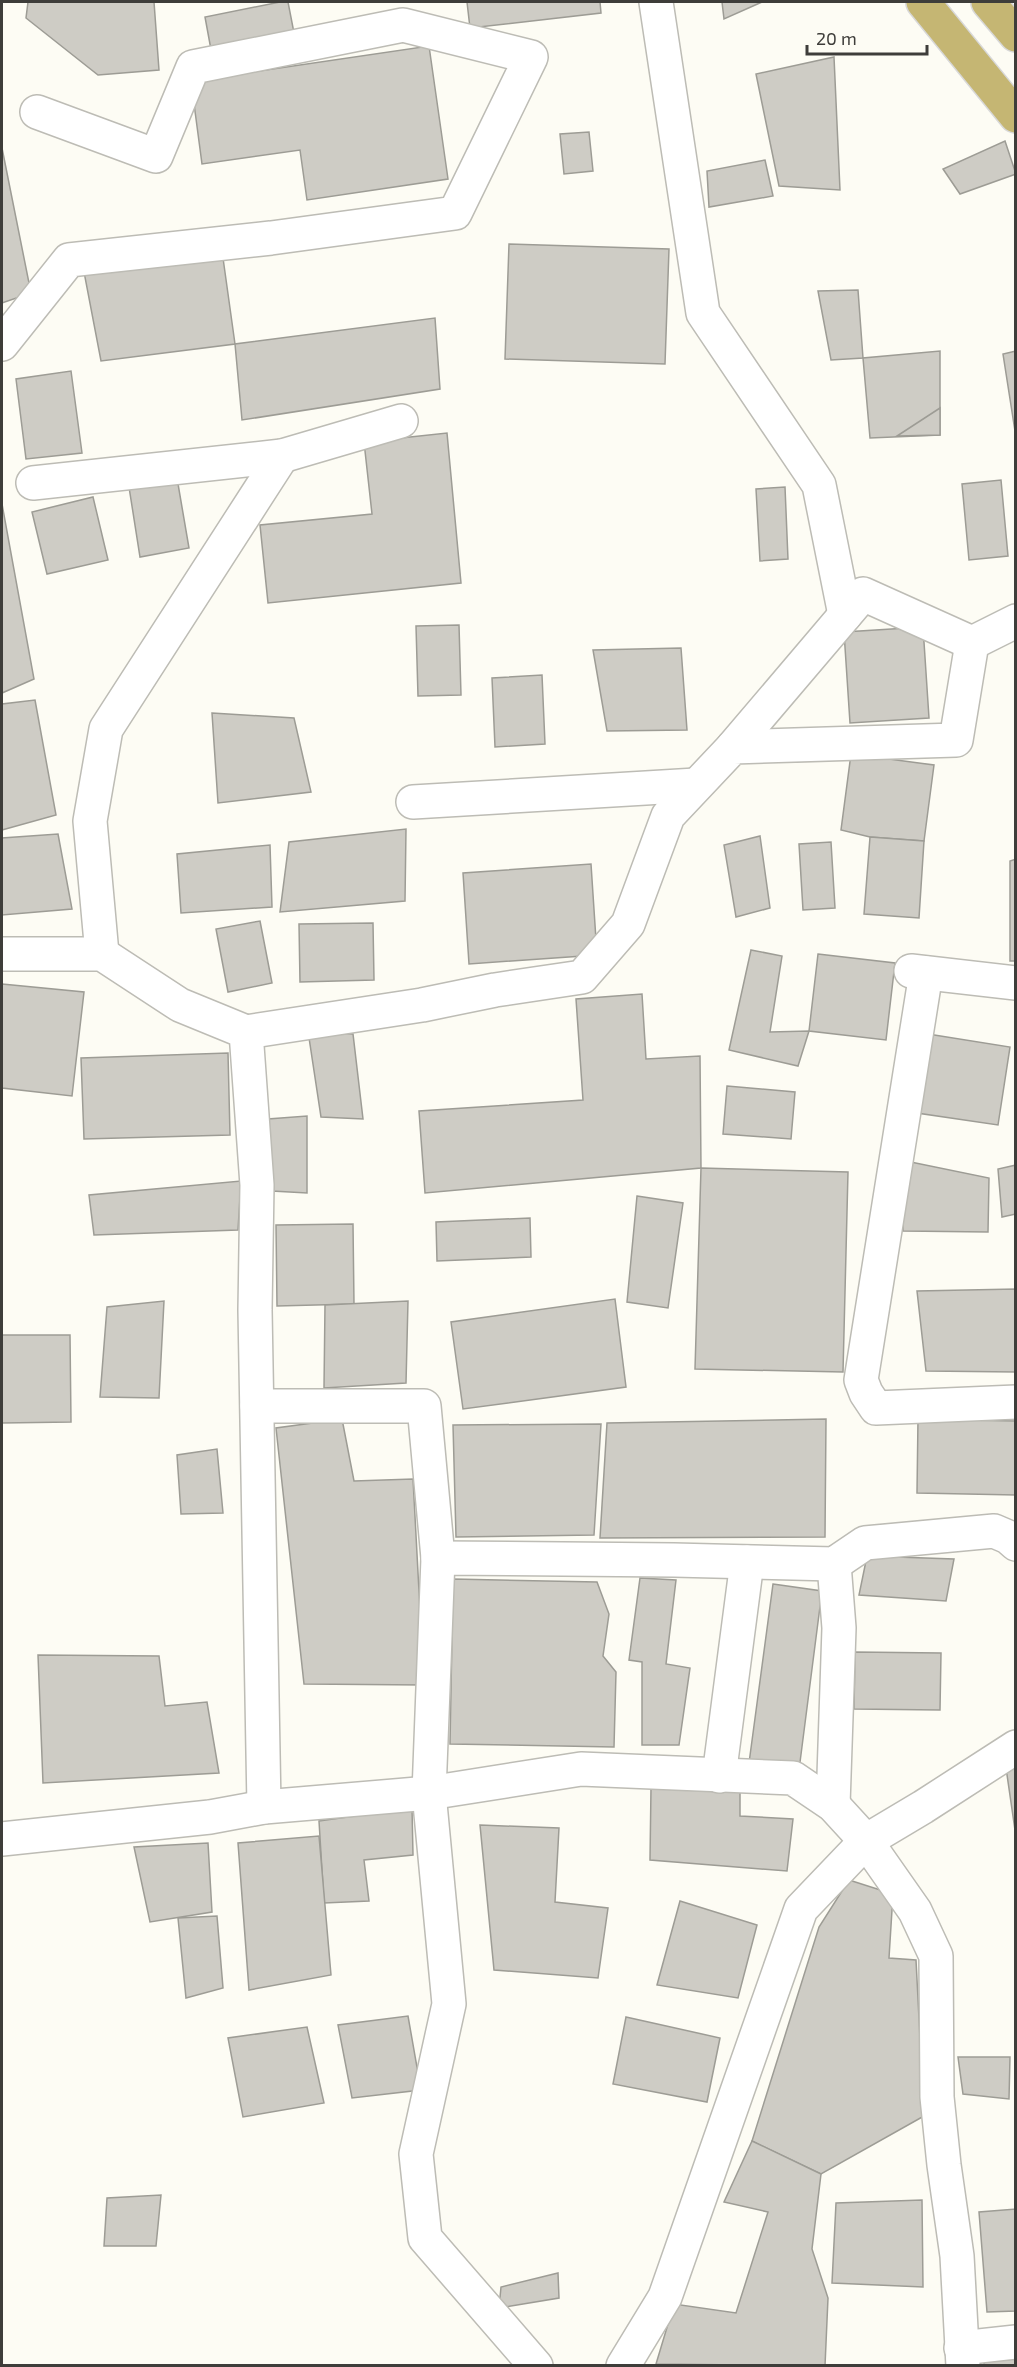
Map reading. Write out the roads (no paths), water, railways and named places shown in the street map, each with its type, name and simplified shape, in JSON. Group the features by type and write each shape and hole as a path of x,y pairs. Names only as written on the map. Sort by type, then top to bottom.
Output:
{"main road":[{"path":"923,2 1016,116"},
{"path":"988,2 1016,35"}],"street":[{"path":"656,2 703,313 819,485 845,615"},
{"path":"2,344 69,260 271,238 455,213 531,57 403,24 193,67 156,156 37,112"},
{"path":"33,483 282,456 401,421"},
{"path":"102,954 90,821 106,729 282,456"},
{"path":"2,954 102,954 180,1005 246,1032 411,1007 495,990 582,977 628,924 668,816 733,747 863,594 972,643"},
{"path":"972,643 1016,621"},
{"path":"733,747 956,740 972,643"},
{"path":"413,802 696,785"},
{"path":"1016,983 919,972 861,1380 876,1408 1016,1402"},
{"path":"246,1032 257,1185 255,1310 264,1807"},
{"path":"257,1406 424,1406 438,1558 429,1793 449,2004 416,2154 426,2238 536,2366"},
{"path":"438,1558 834,1564 865,1543 889,1539 994,1532 1008,1537 1016,1544"},
{"path":"719,1776 747,1562"},
{"path":"833,1805 839,1628 834,1564"},
{"path":"623,2366 665,2297 801,1909 866,1841 1016,1747"},
{"path":"2,1839 210,1816 264,1807 429,1793 580,1769 793,1778 833,1805 866,1841 915,1911 936,1956 937,2097 957,2256 962,2357 1016,2343"}]}
